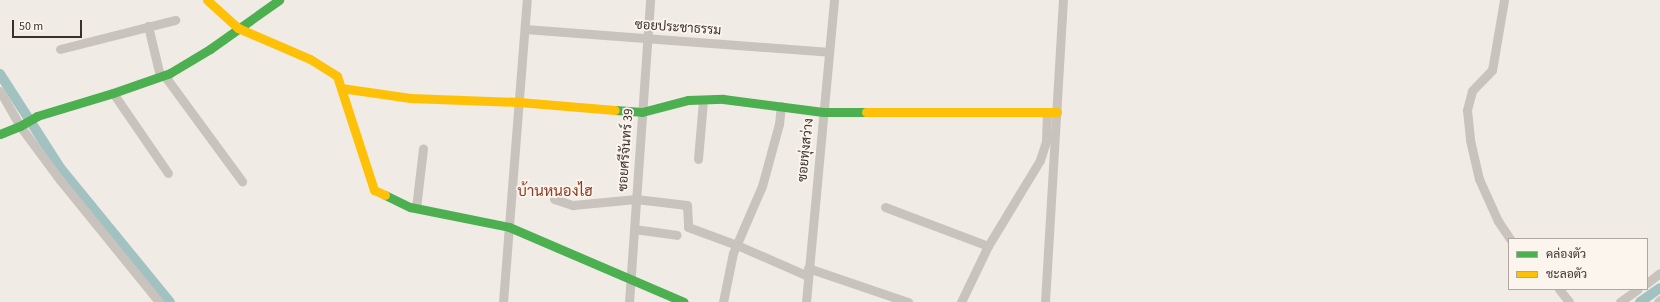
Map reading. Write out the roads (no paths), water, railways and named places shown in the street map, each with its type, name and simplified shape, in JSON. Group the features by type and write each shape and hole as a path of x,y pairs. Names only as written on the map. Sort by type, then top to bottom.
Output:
{"street":[{"path":"207,0 238,28 310,59 337,76 374,190 391,199 416,208 439,214 489,222 509,227 684,302"},
{"path":"0,134 24,124 37,116 170,73 210,49 279,0"},
{"path":"503,302 527,0"},
{"name":"ซอยศรีจันทร์ 39","path":"629,302 650,0"},
{"name":"ซอยทุ่งสว่าง","path":"806,302 834,0"},
{"path":"1045,302 1063,0"},
{"path":"1504,0 1492,70 1472,91 1467,110 1470,140 1479,179 1498,220 1509,238"},
{"path":"60,49 175,20"},
{"path":"148,26 162,76 242,181"},
{"name":"ซอยประชาธรรม","path":"524,29 829,52"},
{"path":"341,88 410,98 519,102 642,112 688,100 703,101 723,99 823,112 1057,112"},
{"path":"0,92 24,124 60,180 159,302"},
{"path":"112,93 168,173"},
{"path":"698,159 703,101"},
{"path":"723,302 737,245 762,186 779,124 781,106"},
{"path":"961,302 988,246 1040,160 1046,141 1047,112"},
{"path":"416,208 423,148"},
{"path":"554,199 573,205 636,199 687,205 688,227 808,272 908,302"},
{"path":"885,207 988,246"},
{"path":"634,229 677,235"},
{"path":"1648,282 1660,274"},
{"path":"1560,290 1569,302"},
{"path":"1620,302 1637,290"}],"waterway":[{"path":"0,74 61,169 170,302"},
{"path":"1640,302 1660,288"}],"district":[{"name":"บ้านหนองไฮ","path":"555,192"}]}
